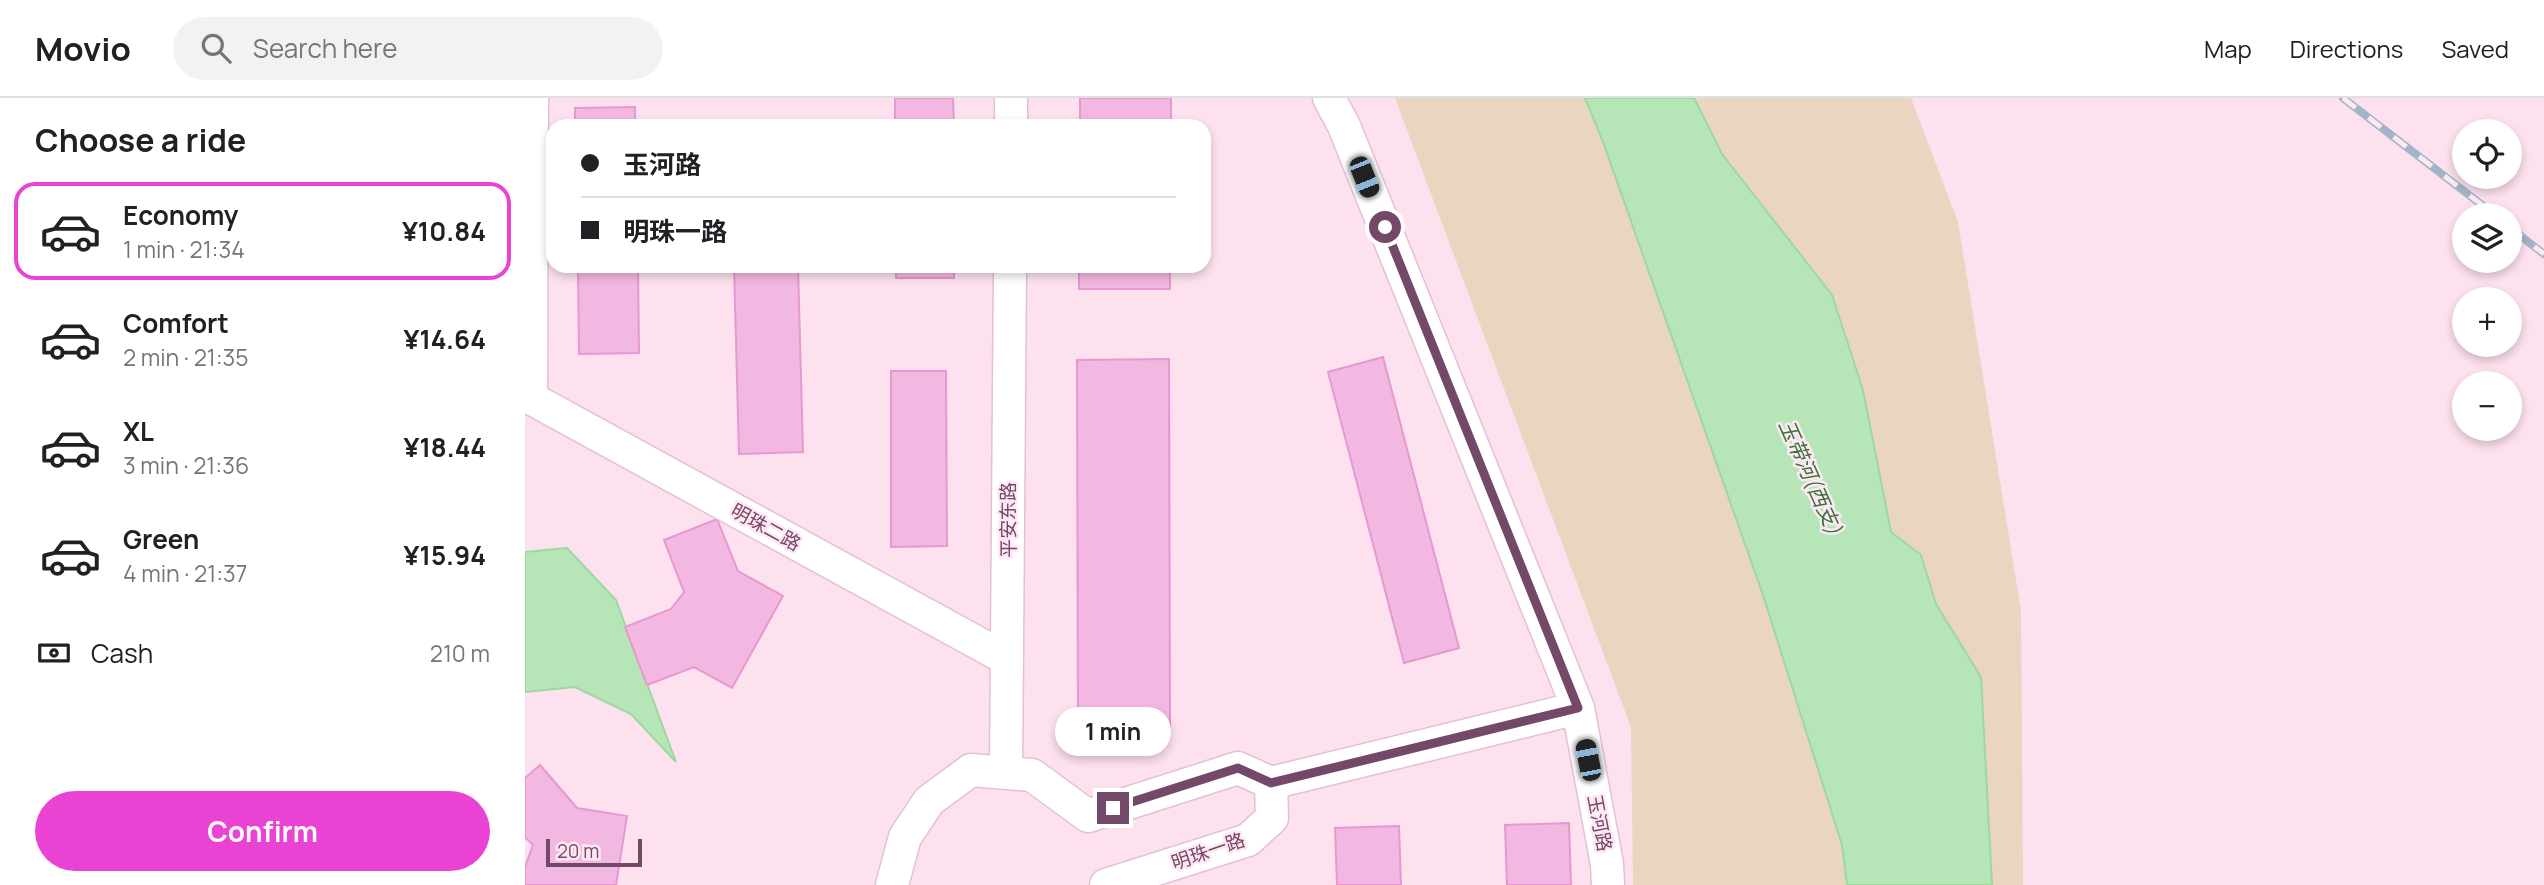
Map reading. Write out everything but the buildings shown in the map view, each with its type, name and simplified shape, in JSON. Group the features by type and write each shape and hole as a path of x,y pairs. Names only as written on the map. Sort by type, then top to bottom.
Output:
{"street":[{"path":"528,397 532,98"},
{"path":"1011,98 1011,119"},
{"name":"玉河路","path":"1329,98 1344,126 1578,708 1607,864 1608,885"},
{"name":"平安东路","path":"1006,773 1010,273"},
{"name":"明珠二路","path":"528,397 1007,659"},
{"path":"892,885 905,837 929,801 971,771 1032,775 1088,816 1238,768 1271,783 1578,708"},
{"name":"明珠一路","path":"1106,885 1248,840 1272,818 1271,783"}],"shaded area":[{"path":"1395,98 1911,98 1958,222 2021,611 2023,885 1633,885 1631,727"}],"water":[{"name":"玉带河(西支)","path":"1585,98 1694,98 1722,154 1832,295 1863,390 1891,532 1921,555 1936,604 1981,677 1992,885 1847,885 1842,845 1763,595 1602,139"},
{"path":"567,548 616,600 676,762 631,714 575,687 525,692 525,552"}],"railway":[{"path":"2343,98 2479,203"},
{"path":"2522,237 2544,254"}],"route":[{"path":"1113,808 1238,768 1271,783 1578,708 1385,227"}]}
